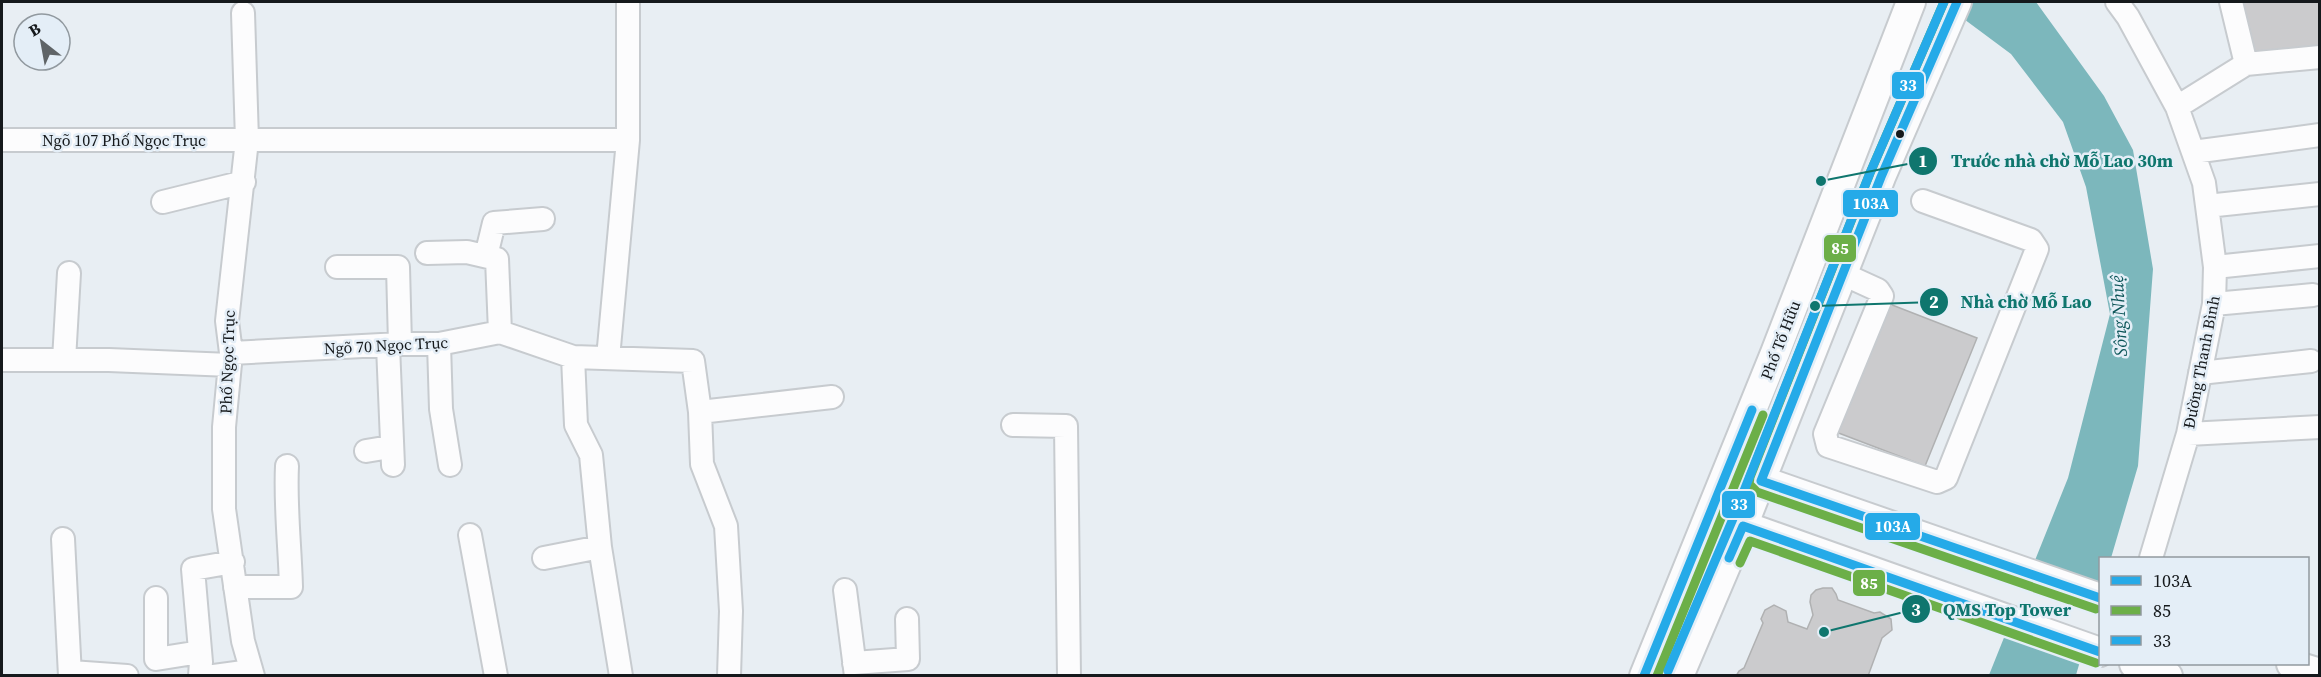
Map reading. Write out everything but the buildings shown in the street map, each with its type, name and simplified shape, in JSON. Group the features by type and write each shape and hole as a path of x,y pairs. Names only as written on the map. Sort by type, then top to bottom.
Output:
{"main road":[{"name":"Phố Tố Hữu","path":"1644,675 1775,353 1911,2"},
{"name":"Phố Tố Hữu","path":"1679,675 1743,526 1881,177 1954,8"},
{"path":"1728,468 2099,598"},
{"path":"1709,513 2095,650"},
{"path":"2140,665 2168,675"},
{"path":"2297,665 2319,673"}],"street":[{"path":"608,358 628,140 628,2"},
{"name":"Đường Thanh Bình","path":"2117,2 2128,17 2177,107 2204,183 2215,267 2214,304 2188,434 2151,557"},
{"path":"2231,2 2246,64"},
{"name":"Phố Ngọc Trục","path":"214,675 252,673 243,641 224,509 224,426 230,359 227,321 248,140 243,13"},
{"path":"2177,107 2246,64 2319,57"},
{"path":"2193,152 2319,135"},
{"name":"Ngõ 107 Phố Ngọc Trục","path":"2,140 628,140"},
{"path":"163,202 244,183"},
{"path":"2207,206 2319,194"},
{"path":"1843,274 1878,290 1882,296 1825,434 1828,446 1937,482 1946,478 2037,249 2031,240 1923,201"},
{"path":"486,256 496,215 543,219"},
{"path":"427,253 467,252 497,259 500,332 573,357 693,361 700,412 702,464 726,526 731,611 729,675"},
{"path":"2215,267 2319,256"},
{"path":"337,267 398,267 392,456 366,451"},
{"path":"64,360 69,273"},
{"path":"2214,304 2313,295"},
{"name":"Ngõ 70 Ngọc Trục","path":"2,360 230,359 394,345 439,344 500,332"},
{"path":"439,344 441,408 450,465"},
{"path":"573,357 576,425 591,455 600,547 621,675"},
{"path":"2200,373 2311,361"},
{"path":"700,412 832,397"},
{"path":"1012,425 1066,426 1069,675"},
{"path":"2188,434 2319,427"},
{"path":"235,587 291,587 288,516 285,502 287,466"},
{"path":"470,535 496,675"},
{"path":"63,539 70,674 127,675"},
{"path":"544,558 600,547"},
{"path":"200,675 193,569 233,562"},
{"path":"844,590 855,669 908,659 907,619"},
{"path":"156,598 156,659 200,652"}],"water":[{"name":"Sông Nhuệ","path":"1941,2 2036,2 2104,96 2133,150 2153,269 2138,466 2111,557 2099,557 2099,596 2076,675 1989,675 2068,478 2110,314 2086,187 2063,122 2011,54"}],"pier":[{"path":"2027,573 2099,603 2088,647 2008,620"}],"transit line":[{"name":"85","path":"1944,2 1870,173 1749,484 1757,492 2096,609"},
{"name":"33","path":"1668,671 1732,521 1870,173 1944,2"},
{"name":"103A","path":"1957,2 1881,177 1761,481 2099,598"},
{"name":"103A","path":"1644,676 1752,410"},
{"name":"85","path":"1657,676 1763,415"},
{"name":"103A","path":"1729,558 1743,526 2099,652"},
{"name":"85","path":"1740,563 1750,541 2096,663"}],"place":[{"name":"Trước nhà chờ Mỗ Lao 30m","path":"1821,181"},
{"name":"Nhà chờ Mỗ Lao","path":"1815,306"},
{"name":"QMS Top Tower","path":"1824,632"}]}
